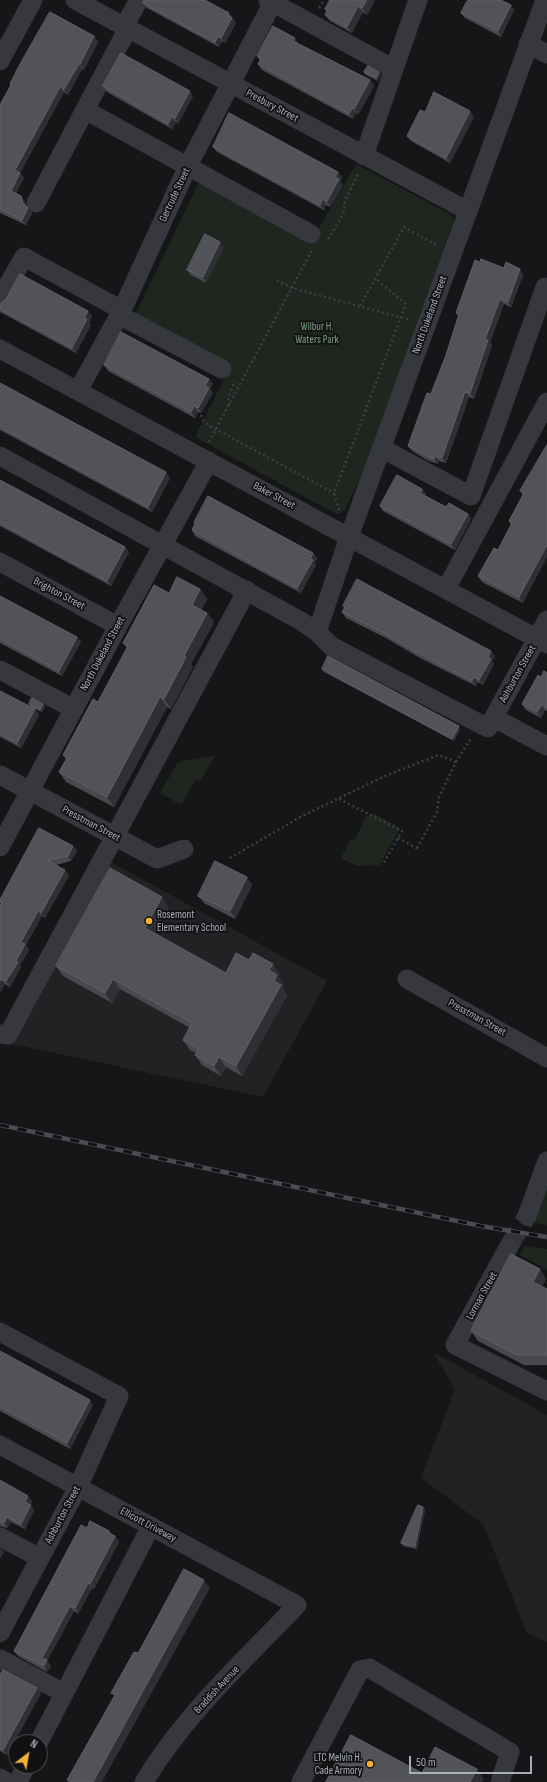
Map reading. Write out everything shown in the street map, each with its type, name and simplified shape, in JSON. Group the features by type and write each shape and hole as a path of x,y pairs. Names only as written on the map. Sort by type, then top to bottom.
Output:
{"street":[{"path":"0,61 33,0"},
{"name":"Presbury Street","path":"75,0 231,84 362,163 468,211"},
{"path":"36,203 85,110 139,0"},
{"path":"362,163 418,0"},
{"name":"North Dukeland Street","path":"317,632 381,448 545,0"},
{"path":"271,1 394,69"},
{"name":"Gertrude Street","path":"78,391 121,313 188,166 231,84 271,1"},
{"path":"528,44 547,54"},
{"path":"85,110 188,166 316,239"},
{"path":"0,298 24,257 222,369"},
{"path":"381,448 471,496 546,287"},
{"name":"Baker Street","path":"0,349 542,641"},
{"path":"446,589 547,402"},
{"path":"0,456 247,590 301,621 317,632 331,646 485,727 547,746"},
{"name":"North Dukeland Street","path":"0,847 118,626 209,462"},
{"name":"Brighton Street","path":"0,562 118,626"},
{"path":"0,1034 8,1035 247,590"},
{"name":"Ashburton Street","path":"485,727 542,641 547,620"},
{"path":"0,670 74,709"},
{"name":"Presstman Street","path":"0,775 157,859 184,849"},
{"name":"Presstman Street","path":"407,979 547,1058"},
{"path":"527,1216 547,1161"},
{"name":"Lorman Street","path":"508,1248 455,1345 547,1391"},
{"name":"Ashburton Street","path":"0,1332 120,1396 78,1487 0,1633"},
{"name":"Ellicott Driveway","path":"0,1445 297,1605"},
{"path":"43,1734 151,1526"},
{"path":"0,1537 40,1558"},
{"name":"Braddish Avenue","path":"144,1782 162,1754 193,1716 297,1605"},
{"path":"0,1659 64,1693"},
{"path":"300,1782 360,1670 369,1668 510,1752 500,1782"},
{"path":"0,1778 7,1782"}],"path":[{"path":"209,442 292,288 316,239 329,238 343,215 345,201 362,163"},
{"path":"360,306 404,227 441,248"},
{"path":"339,510 334,493 406,304 376,278"},
{"path":"277,280 292,288 415,322"},
{"path":"201,415 203,420 216,428 334,493"},
{"path":"398,838 418,849 437,812 439,797 456,762 485,727"},
{"path":"230,858 285,825 387,775 439,755 456,762"},
{"path":"339,798 402,831 383,864"}],"shaded area":[{"name":"Rosemont Elementary School","path":"111,862 327,981 263,1097 12,1044"},
{"path":"433,1352 547,1415 547,1642 527,1633 483,1524 421,1478 455,1389"}],"green space":[{"name":"Wilbur H. Waters Park","path":"356,164 448,213 454,218 369,459 345,510 336,514 195,437 231,365 135,315 200,180 311,242"},
{"path":"216,755 200,781 196,779 181,805 160,793 178,762"},
{"path":"374,813 400,828 380,865 357,866 341,858 350,841 355,839 366,817"},
{"path":"547,1184 547,1225 532,1223"},
{"path":"524,1246 547,1249 547,1270 520,1255"}],"building":[{"path":"144,0 205,0 229,13 228,15 232,18 221,38 218,36 215,42 143,3"},
{"path":"330,0 367,0 362,8 358,6 347,27 325,15 327,11 325,9"},
{"path":"468,0 501,0 511,5 498,31 461,13"},
{"path":"50,12 94,36 80,64 64,89 60,87 15,170 20,173 11,191 21,196 23,203 28,208 22,220 0,209 0,105 19,66"},
{"path":"273,26 295,38 293,41 370,80 354,109 352,108 349,114 258,64 261,59 257,56"},
{"path":"121,53 190,91 175,118 172,117 168,124 103,86"},
{"path":"368,66 379,72 376,78 364,72"},
{"path":"434,92 470,111 446,158 407,136 420,110 425,112"},
{"path":"229,113 338,172 335,177 339,179 327,201 323,199 320,205 213,147"},
{"path":"205,234 220,242 203,277 187,270"},
{"path":"481,259 504,268 506,262 520,269 508,302 500,299 485,339 488,340 470,393 465,392 442,458 435,456 434,459 408,446 427,393 431,394 446,355 459,314 456,313 475,260 480,262"},
{"path":"20,274 88,311 84,318 87,319 72,348 0,309 0,304 6,299"},
{"path":"121,332 209,379 205,386 209,388 198,408 194,406 191,412 104,365"},
{"path":"0,383 166,472 148,507 0,427"},
{"path":"547,445 547,545 519,597 478,576 494,548 498,550 512,523 509,521 524,493 520,491"},
{"path":"397,475 422,489 420,493 446,507 449,503 468,514 451,544 380,506"},
{"path":"0,480 125,547 107,581 0,523"},
{"path":"208,496 313,553 310,559 313,560 297,588 192,530"},
{"path":"177,577 200,589 192,605 207,613 184,656 186,657 164,699 160,697 107,797 59,772 67,758 63,755 93,699 98,702 128,646 123,643 154,585 169,593"},
{"path":"357,579 491,651 488,657 491,659 479,680 474,677 472,681 342,612 345,607 343,606"},
{"path":"0,596 77,637 59,671 0,639"},
{"path":"328,656 459,726 452,739 322,669"},
{"path":"544,671 547,673 547,708 542,705 537,712 522,704 538,675 541,677"},
{"path":"0,691 35,709 17,743 0,734"},
{"path":"32,698 43,704 40,710 29,704"},
{"path":"39,828 73,846 68,856 47,860 65,870 41,913 38,911 21,942 25,944 16,961 18,962 6,981 1,979 0,981 0,905 2,903 0,900"},
{"path":"215,861 247,877 230,911 198,896"},
{"path":"110,868 162,897 145,928 226,973 236,953 249,960 253,953 273,964 269,970 277,975 274,981 281,985 236,1066 219,1057 214,1066 195,1055 199,1049 183,1040 192,1023 113,979 105,993 56,966"},
{"path":"511,1254 540,1269 533,1282 547,1289 547,1355 517,1355 471,1331"},
{"path":"0,1351 90,1400 67,1443 0,1407"},
{"path":"0,1480 28,1496 25,1502 31,1505 21,1524 7,1517 4,1523 0,1522"},
{"path":"418,1505 423,1507 415,1546 401,1543"},
{"path":"90,1521 109,1531 109,1533 115,1536 90,1584 88,1583 75,1608 70,1606 42,1658 47,1660 44,1666 14,1651 81,1525 87,1528"},
{"path":"184,1569 204,1580 93,1782 70,1782 67,1780 115,1695 111,1693 134,1652 138,1653"},
{"path":"3,1670 37,1688 12,1734 8,1734 8,1741 3,1750 0,1748 0,1675"},
{"path":"351,1735 422,1773 435,1747 477,1769 470,1782 326,1782"}],"tunnel":[{"path":"508,1248 527,1216"}],"railway":[{"path":"0,1125 481,1226 547,1237"}],"place":[{"name":"Rosemont Elementary School","path":"149,921"},
{"name":"LTC Melvin H. Cade Armory","path":"370,1764"}]}
